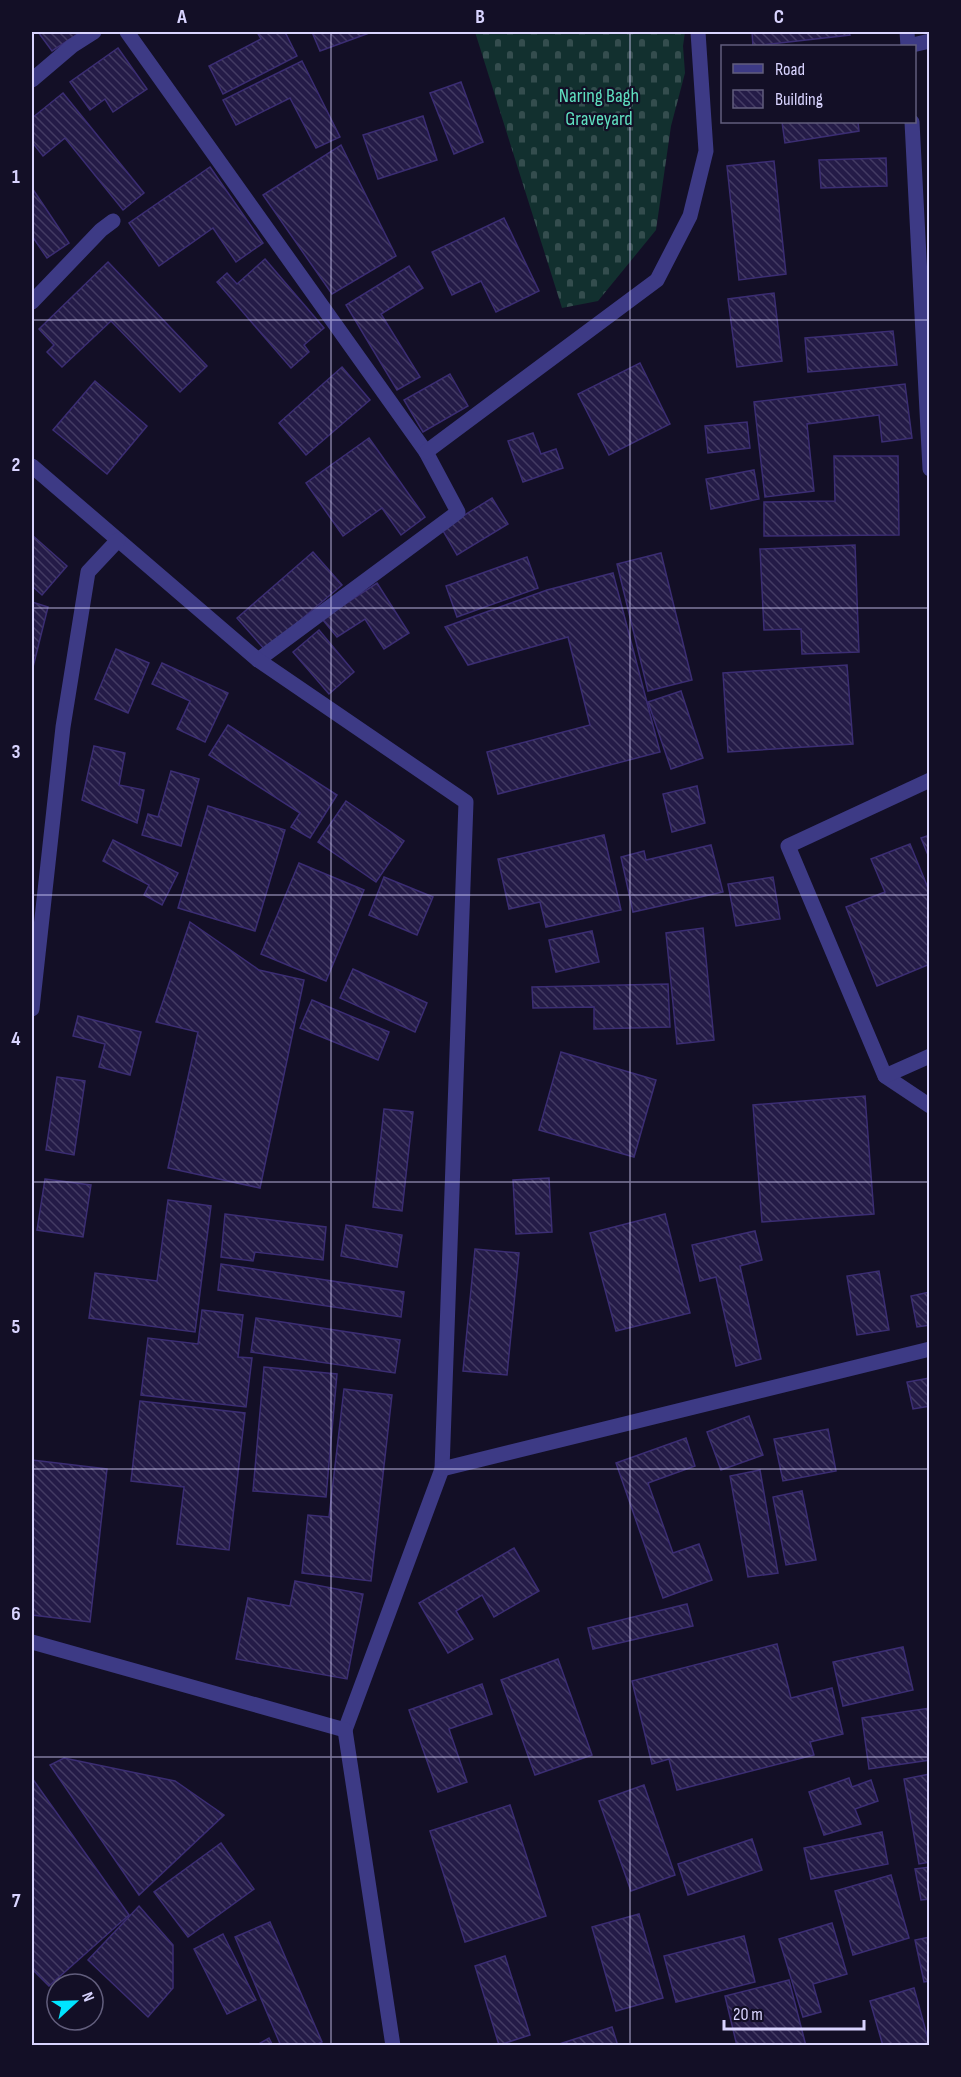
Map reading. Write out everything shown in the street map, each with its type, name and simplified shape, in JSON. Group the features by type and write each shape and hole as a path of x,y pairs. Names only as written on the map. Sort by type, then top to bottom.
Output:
{"street":[{"path":"32,80 72,46 94,32"},
{"path":"127,32 426,452 458,512 258,660"},
{"path":"426,452 657,280 690,216 706,151 698,32"},
{"path":"912,45 930,41"},
{"path":"912,123 930,469"},
{"path":"32,302 101,230 113,221"},
{"path":"32,466 258,660 466,802 442,1468 345,1730 393,2046"},
{"path":"32,1009 63,727 88,573 118,540"},
{"path":"930,780 788,846 885,1076 930,1106"},
{"path":"885,1076 930,1056"},
{"path":"442,1468 930,1349"},
{"path":"32,1642 345,1730"}],"green space":[{"name":"Naring Bagh Graveyard","path":"475,32 685,32 683,46 685,73 671,126 656,230 598,301 562,308"}],"building":[{"path":"38,32 81,32 52,51"},
{"path":"257,32 285,32 297,56 223,94 209,66 261,39"},
{"path":"312,32 372,32 320,51"},
{"path":"752,32 849,32 850,35 762,45 753,45"},
{"path":"118,48 147,89 113,112 105,99 90,110 70,82"},
{"path":"302,61 340,137 316,148 290,98 236,125 223,100"},
{"path":"461,82 483,142 454,154 430,93"},
{"path":"63,93 144,193 123,210 65,138 43,156 32,142 32,118"},
{"path":"423,116 437,160 378,179 363,135"},
{"path":"782,123 858,123 859,131 785,143"},
{"path":"341,145 396,256 332,294 263,195"},
{"path":"886,158 887,186 821,188 819,160"},
{"path":"774,161 786,274 739,280 727,166"},
{"path":"210,167 263,243 236,262 213,228 159,266 129,223"},
{"path":"32,188 69,243 47,258 32,236"},
{"path":"504,218 539,291 496,312 481,281 452,295 432,252"},
{"path":"265,259 324,328 304,345 309,352 291,368 217,282 227,273 237,284"},
{"path":"108,262 207,366 180,392 111,321 62,367 47,352 54,345 39,329"},
{"path":"409,266 423,288 381,314 420,377 397,390 346,305"},
{"path":"774,293 782,361 737,367 728,299"},
{"path":"893,331 897,365 808,372 805,338"},
{"path":"640,363 670,424 609,455 578,394"},
{"path":"342,367 370,400 306,455 279,423"},
{"path":"450,374 468,406 423,432 404,400"},
{"path":"95,381 147,426 107,474 53,430"},
{"path":"905,384 912,438 882,442 879,415 807,424 814,491 765,497 754,402"},
{"path":"747,422 750,448 708,453 705,426"},
{"path":"533,433 541,454 556,449 563,468 523,482 508,441"},
{"path":"369,438 425,517 401,535 382,508 343,536 306,483"},
{"path":"834,456 898,456 899,535 764,536 764,502 835,501"},
{"path":"754,470 759,499 711,509 706,479"},
{"path":"492,498 508,524 457,555 442,529"},
{"path":"32,535 67,566 42,595 32,586"},
{"path":"855,545 859,652 802,654 801,629 764,630 760,549"},
{"path":"313,552 342,585 265,650 237,618"},
{"path":"661,553 692,680 648,691 617,564"},
{"path":"527,557 538,588 457,617 446,586"},
{"path":"613,573 660,752 498,794 487,752 590,725 568,637 468,665 445,627 547,590"},
{"path":"377,583 409,633 384,649 365,619 337,637 322,619"},
{"path":"32,602 48,607 32,671"},
{"path":"319,630 354,672 329,694 293,652"},
{"path":"116,649 149,663 128,713 95,699"},
{"path":"162,663 228,693 205,742 177,729 190,701 152,684"},
{"path":"847,665 853,744 728,752 723,673"},
{"path":"681,691 703,758 671,769 648,702"},
{"path":"228,725 337,795 310,838 291,827 300,813 209,755"},
{"path":"94,746 125,753 119,785 144,790 137,823 82,800"},
{"path":"171,771 199,779 181,846 142,835 148,814 158,817"},
{"path":"697,786 705,823 672,832 663,794"},
{"path":"346,801 404,841 376,882 318,842"},
{"path":"208,806 285,830 255,931 178,908"},
{"path":"604,835 621,910 546,927 540,902 509,909 498,859"},
{"path":"930,835 930,860 921,838"},
{"path":"113,840 178,873 162,905 144,895 149,885 103,861"},
{"path":"910,844 930,893 930,964 877,986 846,907 885,892 871,859"},
{"path":"711,845 723,892 633,912 621,857 644,851 646,860"},
{"path":"299,863 364,890 326,981 261,954"},
{"path":"384,877 433,897 417,935 369,915"},
{"path":"773,877 780,919 736,926 728,884"},
{"path":"190,922 259,970 304,980 260,1188 168,1168 198,1032 156,1022"},
{"path":"703,928 714,1040 677,1044 666,933"},
{"path":"592,931 599,962 556,972 549,940"},
{"path":"353,969 427,1003 415,1032 340,998"},
{"path":"668,984 670,1027 594,1029 594,1007 533,1008 532,987"},
{"path":"312,1000 389,1032 378,1060 300,1028"},
{"path":"78,1016 141,1032 130,1075 99,1067 105,1044 73,1036"},
{"path":"561,1052 656,1080 634,1157 539,1130"},
{"path":"57,1077 85,1081 74,1155 46,1150"},
{"path":"865,1096 874,1214 762,1222 753,1105"},
{"path":"384,1109 413,1112 402,1211 373,1207"},
{"path":"549,1178 552,1232 516,1234 513,1180"},
{"path":"45,1179 91,1185 83,1237 37,1230"},
{"path":"168,1200 211,1206 195,1332 89,1318 95,1273 157,1281"},
{"path":"225,1214 326,1227 323,1260 255,1252 253,1261 221,1257"},
{"path":"665,1214 690,1313 616,1331 590,1233"},
{"path":"346,1225 402,1235 397,1267 341,1256"},
{"path":"755,1231 762,1260 740,1266 761,1359 736,1366 716,1277 700,1281 692,1245"},
{"path":"475,1249 519,1253 507,1375 463,1371"},
{"path":"221,1264 404,1292 401,1317 218,1290"},
{"path":"879,1271 889,1330 857,1335 847,1276"},
{"path":"930,1292 930,1325 917,1327 911,1296"},
{"path":"202,1310 243,1315 238,1357 252,1358 246,1407 141,1395 148,1338 198,1344"},
{"path":"256,1318 400,1340 395,1373 251,1352"},
{"path":"264,1367 337,1374 326,1497 253,1491"},
{"path":"930,1378 930,1406 913,1409 907,1382"},
{"path":"344,1389 392,1395 371,1581 302,1573 308,1515 329,1517"},
{"path":"140,1401 245,1413 229,1550 177,1544 184,1487 131,1481"},
{"path":"749,1416 763,1455 721,1470 707,1432"},
{"path":"828,1429 836,1471 783,1481 774,1439"},
{"path":"686,1438 695,1466 648,1483 673,1553 699,1544 712,1580 663,1598 616,1463"},
{"path":"32,1460 107,1469 90,1622 32,1615"},
{"path":"760,1470 778,1573 748,1577 730,1476"},
{"path":"802,1491 816,1560 786,1565 773,1497"},
{"path":"514,1548 539,1591 494,1617 482,1595 456,1611 473,1639 448,1653 419,1603"},
{"path":"295,1581 363,1594 347,1679 236,1659 248,1598 290,1606"},
{"path":"687,1604 693,1626 593,1649 588,1628"},
{"path":"777,1644 791,1698 832,1688 843,1734 810,1742 814,1755 677,1790 669,1759 652,1764 632,1681"},
{"path":"903,1647 913,1690 843,1706 833,1662"},
{"path":"558,1659 592,1755 535,1775 501,1680"},
{"path":"482,1684 492,1714 449,1729 467,1782 438,1792 409,1710"},
{"path":"930,1708 930,1760 869,1769 862,1718"},
{"path":"64,1758 175,1781 224,1815 139,1895 50,1765"},
{"path":"930,1774 930,1862 919,1864 904,1779"},
{"path":"32,1778 129,1915 65,1972 45,1972 45,1982 34,1971 32,1972"},
{"path":"849,1778 852,1787 871,1780 878,1801 855,1809 861,1824 824,1835 809,1792"},
{"path":"644,1785 675,1875 631,1891 599,1801"},
{"path":"510,1805 546,1916 465,1942 430,1831"},
{"path":"882,1832 888,1864 811,1879 804,1848"},
{"path":"752,1839 762,1870 688,1895 678,1864"},
{"path":"221,1843 254,1889 188,1937 154,1892"},
{"path":"930,1867 930,1899 921,1900 915,1869"},
{"path":"891,1875 909,1938 853,1955 835,1891"},
{"path":"139,1906 173,1945 173,1988 148,2017 105,1976 105,1972 101,1972 88,1960"},
{"path":"639,1914 663,1998 616,2011 592,1927"},
{"path":"270,1922 322,2042 314,2046 281,2046 235,1937"},
{"path":"832,1923 847,1974 813,1984 821,2012 803,2017 779,1939"},
{"path":"223,1934 256,2000 227,2014 194,1949"},
{"path":"744,1936 755,1982 676,2002 664,1956"},
{"path":"930,1937 930,1981 924,1982 915,1940"},
{"path":"505,1956 530,2035 499,2045 475,1966"},
{"path":"789,1980 806,2046 737,2046 725,1996"},
{"path":"914,1988 930,2046 883,2046 870,2001"},
{"path":"612,2027 618,2046 553,2046"},
{"path":"269,2038 273,2046 255,2046"}]}
